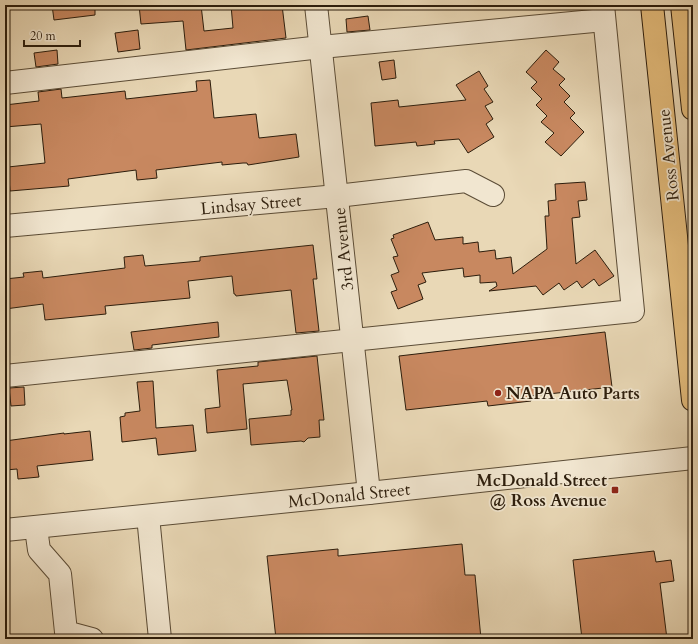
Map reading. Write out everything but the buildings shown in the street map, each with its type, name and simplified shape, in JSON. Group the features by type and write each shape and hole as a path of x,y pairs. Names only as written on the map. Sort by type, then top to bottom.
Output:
{"main road":[{"name":"Ross Avenue","path":"652,5 693,400"},
{"name":"Ross Avenue","path":"682,5 693,109"}],"street":[{"name":"3rd Avenue","path":"316,5 338,196 369,493"},
{"path":"5,83 604,13 633,311 5,376"},
{"name":"Lindsay Street","path":"5,226 338,196 466,181 493,195"},
{"name":"McDonald Street","path":"5,530 36,528 693,458"},
{"path":"148,516 160,639"},
{"path":"36,528 39,550 60,574 66,632 92,639"}],"place":[{"name":"NAPA Auto Parts","path":"498,393"},
{"name":"McDonald Street @ Ross Avenue","path":"615,490"}]}
